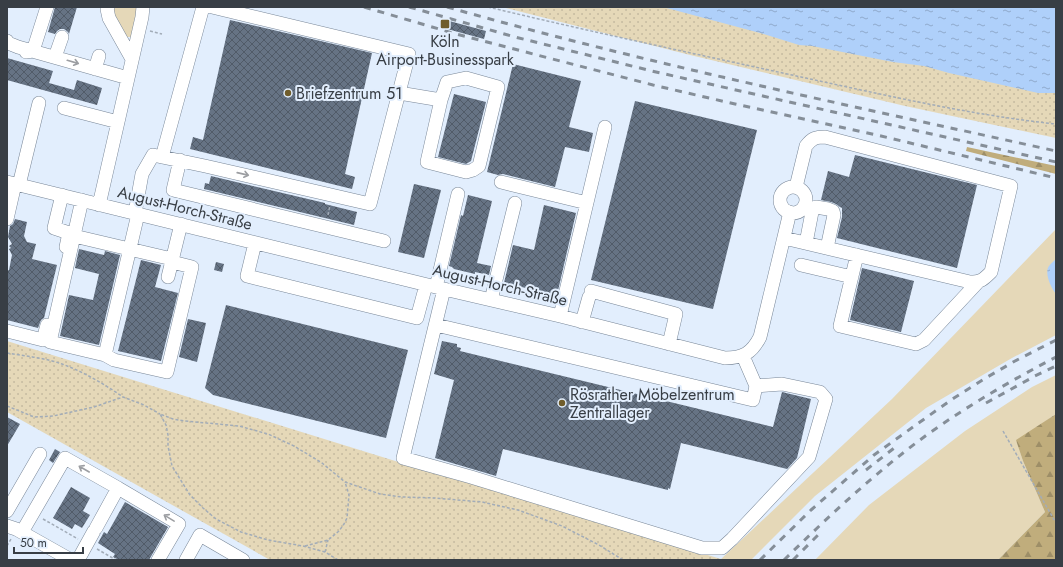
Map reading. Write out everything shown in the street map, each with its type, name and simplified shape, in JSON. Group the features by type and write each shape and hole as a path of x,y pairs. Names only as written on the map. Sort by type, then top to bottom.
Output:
{"street":[{"path":"33,51 47,7"},
{"path":"108,7 109,18 132,59"},
{"name":"August-Horch-Straße","path":"99,205 143,7"},
{"path":"162,157 203,7"},
{"path":"105,354 130,249 142,174 153,155 370,204 409,54 212,7"},
{"path":"55,57 62,37"},
{"path":"7,41 8,43 33,51 128,78"},
{"path":"7,49 20,52 33,51"},
{"path":"95,69 99,56"},
{"path":"466,78 498,87 479,166 473,170 466,172 427,162 440,100 447,82 466,78"},
{"path":"399,93 440,100"},
{"path":"7,219 14,184 39,103"},
{"path":"64,108 118,122"},
{"path":"560,316 605,127"},
{"path":"796,187 806,146 810,140 817,137 825,137 1011,186 991,272 984,279 978,282 924,340 916,344 840,326 857,255"},
{"path":"180,160 173,190 384,241"},
{"path":"501,182 587,203"},
{"name":"August-Horch-Straße","path":"14,184 560,316 725,358 743,356"},
{"path":"796,187 803,191 806,203 802,210 794,213 783,207 780,199 788,188 796,187"},
{"path":"458,194 435,287 436,325 403,458 478,479 702,548 722,548 809,457 826,399 820,392 782,384 756,386"},
{"path":"47,341 69,233 54,228 62,195"},
{"path":"47,341 82,200"},
{"path":"490,300 515,203"},
{"path":"806,243 812,212 816,207 828,209 833,211 834,215 827,248"},
{"path":"436,325 753,400 756,386 743,356 756,346 760,337 790,212"},
{"path":"168,277 181,224"},
{"path":"7,331 105,354 114,360 166,372 192,267 172,260 74,236"},
{"path":"784,238 970,282 978,282"},
{"path":"255,243 247,276 417,318 435,287"},
{"path":"801,264 852,277"},
{"path":"582,322 590,294 676,314 669,344"},
{"path":"7,511 40,454"},
{"path":"22,532 65,458 179,524 158,560"},
{"path":"78,560 118,488"},
{"path":"7,526 22,532 71,560"},
{"path":"186,560 200,535 243,560"}],"path":[{"path":"488,7 657,46 880,93 976,112 1056,124"},
{"path":"149,31 162,34"},
{"path":"325,227 332,195"},
{"path":"7,353 61,363 78,370 122,397 144,405 172,419 239,426 268,434 294,446 322,463 345,482 380,494 402,497 482,502 518,510 562,526 599,545 623,560"},
{"path":"7,406 34,417 52,416 94,407 122,397"},
{"path":"160,414 166,425 172,466 190,495 216,519 241,532 268,540 303,546 325,552 338,560"},
{"path":"1003,431 1056,523"},
{"path":"303,546 328,540 344,524 347,518 349,495 345,482"},
{"path":"33,513 116,560"},
{"path":"325,552 328,540"}],"shaded area":[{"path":"113,7 138,7 131,37 126,36 114,15"},
{"path":"502,7 1056,7 1056,138 905,106 690,55"},
{"path":"1056,229 1056,335 1012,358 926,408 815,496 751,560 720,560 892,399"},
{"path":"7,341 392,460 721,559 270,560 7,412"},
{"path":"1056,375 1056,414 1017,441 1023,461 1045,512 998,560 815,560 869,505 965,431 1032,387"}],"green space":[{"path":"967,147 1056,166 1056,174 966,151"},
{"path":"1056,414 1056,560 998,560 1045,512 1023,461 1016,440"}],"water":[{"path":"663,7 1056,7 1056,93 1038,93 924,66 799,45"},
{"path":"1056,259 1056,294 1050,284 1047,272 1049,266"}],"building":[{"path":"55,7 77,7 69,34 64,29 60,29 55,34 48,32"},
{"path":"442,19 486,31 484,39 440,27"},
{"name":"Briefzentrum 51","path":"230,20 372,53 345,174 355,177 352,189 190,149 193,137 203,140"},
{"path":"7,58 53,71 49,83 74,90 77,80 102,88 97,105 7,80"},
{"path":"513,64 581,81 569,127 593,133 589,152 565,147 555,187 503,174 498,175 487,172"},
{"path":"454,94 486,102 471,161 466,164 438,157"},
{"path":"635,101 757,130 713,309 591,280"},
{"path":"855,155 977,185 957,268 837,238 842,217 842,208 831,202 821,200 828,171 849,177"},
{"path":"211,176 357,212 354,225 204,189 205,183 209,184"},
{"path":"414,184 441,190 424,258 398,252"},
{"path":"468,195 492,201 477,263 491,266 489,275 475,272 475,274 454,269 449,266 461,215 463,216"},
{"path":"544,205 576,213 557,295 504,283 513,245 534,250"},
{"path":"15,219 27,222 24,236 27,242 36,244 32,259 57,265 44,318 41,320 38,328 7,320 7,271 9,270 12,255 9,249 11,248 9,246 12,244 8,237 10,226 13,224"},
{"path":"79,249 104,255 105,251 120,255 99,345 60,336 69,295 93,300 99,274 75,268"},
{"path":"141,260 161,265 155,287 178,293 161,361 118,351"},
{"path":"216,262 224,264 222,272 214,270"},
{"path":"862,268 914,281 901,332 850,320"},
{"path":"226,305 408,350 386,438 213,395 205,388"},
{"path":"188,319 206,323 197,362 179,357"},
{"name":"Rösrather Möbelzentrum Zentrallager","path":"442,341 457,344 457,347 461,348 460,351 773,427 782,392 811,399 797,458 787,469 681,443 670,489 668,488 668,490 503,449 496,476 435,458 454,380 434,374"},
{"path":"7,417 20,424 7,446"},
{"path":"55,449 60,452 53,463 49,460"},
{"path":"71,487 90,498 83,511 90,515 82,528 75,524 72,529 53,518"},
{"path":"125,502 168,527 149,560 119,560 113,557 115,554 98,543 104,532 107,534"}],"railway":[{"path":"364,7 456,34 653,85 881,136 1056,178"},
{"path":"409,7 515,37 656,72 1056,162"},
{"path":"447,7 523,28 674,66 1056,151"},
{"path":"760,560 811,510 874,455 954,398 984,379 1056,340"},
{"path":"784,560 854,494 909,448 959,413 991,393 1056,357"},
{"path":"986,403 1056,366"},
{"path":"866,470 898,445"},
{"path":"793,560 818,535"}],"place":[{"name":"Köln Airport-Businesspark","path":"445,24"},
{"name":"Briefzentrum 51","path":"288,93"},
{"name":"Rösrather Möbelzentrum Zentrallager","path":"562,403"}]}
